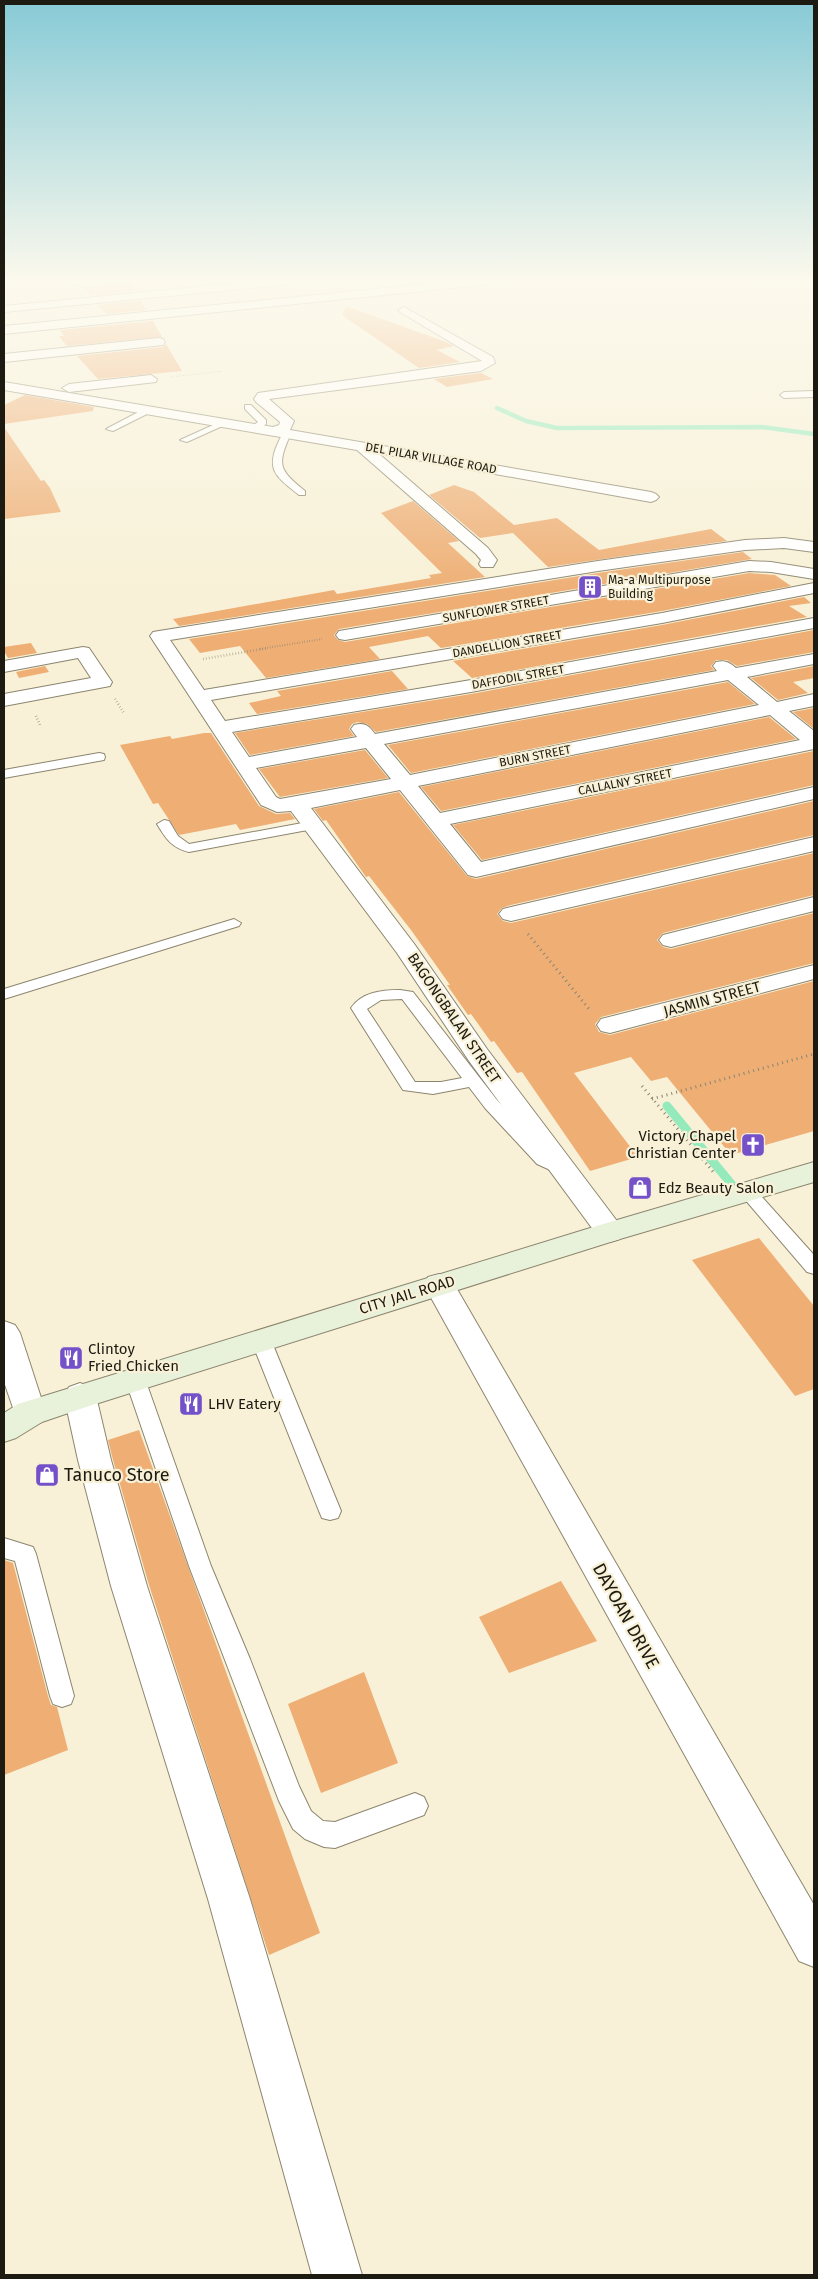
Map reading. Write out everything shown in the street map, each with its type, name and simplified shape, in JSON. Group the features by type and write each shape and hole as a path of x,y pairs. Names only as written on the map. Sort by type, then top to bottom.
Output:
{"street":[{"path":"43,393 99,384"},
{"path":"281,432 285,428 287,421 265,404 261,399 263,396 351,384"},
{"name":"DEL PILAR VILLAGE ROAD","path":"4,386 281,432 651,498"},
{"path":"360,446 482,551 489,560 487,564"},
{"path":"814,547 784,542 755,544 598,566 159,636 244,764 814,659"},
{"path":"598,566 814,742"},
{"name":"SUNFLOWER STREET","path":"344,635 749,566 770,566 814,574"},
{"name":"DANDELLION STREET","path":"199,696 662,618 814,588"},
{"name":"DAFFODIL STREET","path":"220,728 344,708 814,623"},
{"path":"4,666 84,652 103,682 4,700"},
{"name":"BURN STREET","path":"244,764 271,804 277,806 297,804 814,700"},
{"path":"344,708 476,870 814,793"},
{"name":"CALLALNY STREET","path":"436,820 814,742"},
{"name":"BAGONGBALAN STREET","path":"297,804 407,950 478,1055 610,1232"},
{"path":"511,914 814,844"},
{"path":"671,940 814,904"},
{"name":"JASMIN STREET","path":"610,1025 814,972"},
{"name":"CITY JAIL ROAD","path":"4,1428 30,1413 80,1396 610,1232 814,1172"},
{"name":"DAYOAN DRIVE","path":"439,1285 814,1946"},
{"path":"4,1333 30,1413"},
{"path":"80,1396 95,1467 153,1662 229,1898 337,2275"}],"lane":[{"path":"784,395 814,394"},
{"path":"248,407 262,422 255,428"},
{"path":"110,429 148,410"},
{"path":"184,440 225,423"},
{"path":"281,432 276,457 281,476 302,493"},
{"path":"4,774 99,756"},
{"path":"164,824 173,840 179,846 189,848 313,825"},
{"path":"4,994 234,923"},
{"path":"473,1080 457,1086 423,1089 409,1086 359,1008 367,1000 386,994 407,995 473,1080 491,1104 542,1160 562,1169"},
{"path":"741,1194 814,1267"},
{"path":"261,1340 330,1511"},
{"path":"136,1379 200,1566 238,1659 288,1792 302,1820 314,1830 324,1834 335,1835 415,1806"},
{"path":"4,1548 25,1554 62,1696"}],"path":[{"path":"177,663 344,635"},
{"path":"511,914 597,1018 610,1025"},
{"path":"652,1098 814,1054"},
{"path":"642,1086 741,1194"}],"building":[{"path":"443,384 462,384 447,387"},
{"path":"25,395 94,407 93,411 4,424 4,405"},
{"path":"4,427 41,481 44,480 50,488 61,512 4,519"},
{"path":"454,485 474,492 514,525 557,518 599,550 711,529 727,541 548,567 513,533 480,538 429,495"},
{"path":"413,501 459,541 448,543 485,577 179,626 173,619 334,590 337,594 431,578 429,575 442,573 381,513"},
{"path":"743,552 752,559 339,629 334,635 338,640 345,642 749,573 775,575 791,586 662,611 441,648 428,636 369,647 380,659 266,678 240,646 200,653 189,639 598,573"},
{"path":"804,597 811,603 789,606 807,617 472,678 453,661 662,625"},
{"path":"814,630 814,652 737,666 727,660 716,660 711,666 714,670 376,732 367,724 357,722 352,724 349,729 354,736 250,755 235,733 471,694"},
{"path":"31,643 37,653 8,658 4,651 4,647"},
{"path":"45,666 49,672 19,678 16,672"},
{"path":"814,666 814,678 793,682 808,693 778,700 751,678"},
{"path":"392,671 408,689 257,714 249,703 281,696 277,691"},
{"path":"728,682 755,704 411,773 388,745"},
{"path":"814,708 814,729 793,712"},
{"path":"769,717 796,739 441,811 421,787"},
{"path":"211,733 259,806 276,814 290,813 295,819 240,830 236,824 179,835 158,803 153,804 120,745 170,736 172,739"},
{"path":"365,750 388,778 280,797 259,769"},
{"path":"814,751 814,785 482,860 453,825"},
{"path":"399,792 467,876 476,879 814,801 814,835 511,905 502,908 497,914 503,921 511,923 814,853 814,895 663,933 657,940 663,947 671,949 814,913 814,963 601,1017 595,1024 599,1032 610,1035 814,981 814,1131 731,1155 667,1077 651,1081 631,1057 574,1073 638,1157 590,1171 522,1072 517,1073 494,1041 491,1042 471,1014 468,1015 447,985 450,985 411,930 369,876 366,877 326,820 323,821 314,809"},
{"path":"759,1238 814,1306 814,1389 795,1396 692,1260"},
{"path":"139,1430 320,1933 269,1955 149,1585 108,1440"},
{"path":"4,1560 13,1563 48,1696 51,1705 57,1707 68,1750 4,1775"},
{"path":"561,1581 597,1641 509,1673 479,1617"},
{"path":"364,1672 398,1763 321,1793 288,1704"}],"waterway":[{"path":"497,408 526,421 557,428 762,427 814,434"},
{"path":"667,1106 733,1186"}],"place":[{"name":"Ma-a Multipurpose Building","path":"590,587"},
{"name":"Victory Chapel Christian Center","path":"753,1145"},
{"name":"Edz Beauty Salon","path":"640,1188"},
{"name":"Clintoy Fried Chicken","path":"71,1358"},
{"name":"LHV Eatery","path":"191,1404"},
{"name":"Tanuco Store","path":"47,1475"}]}
